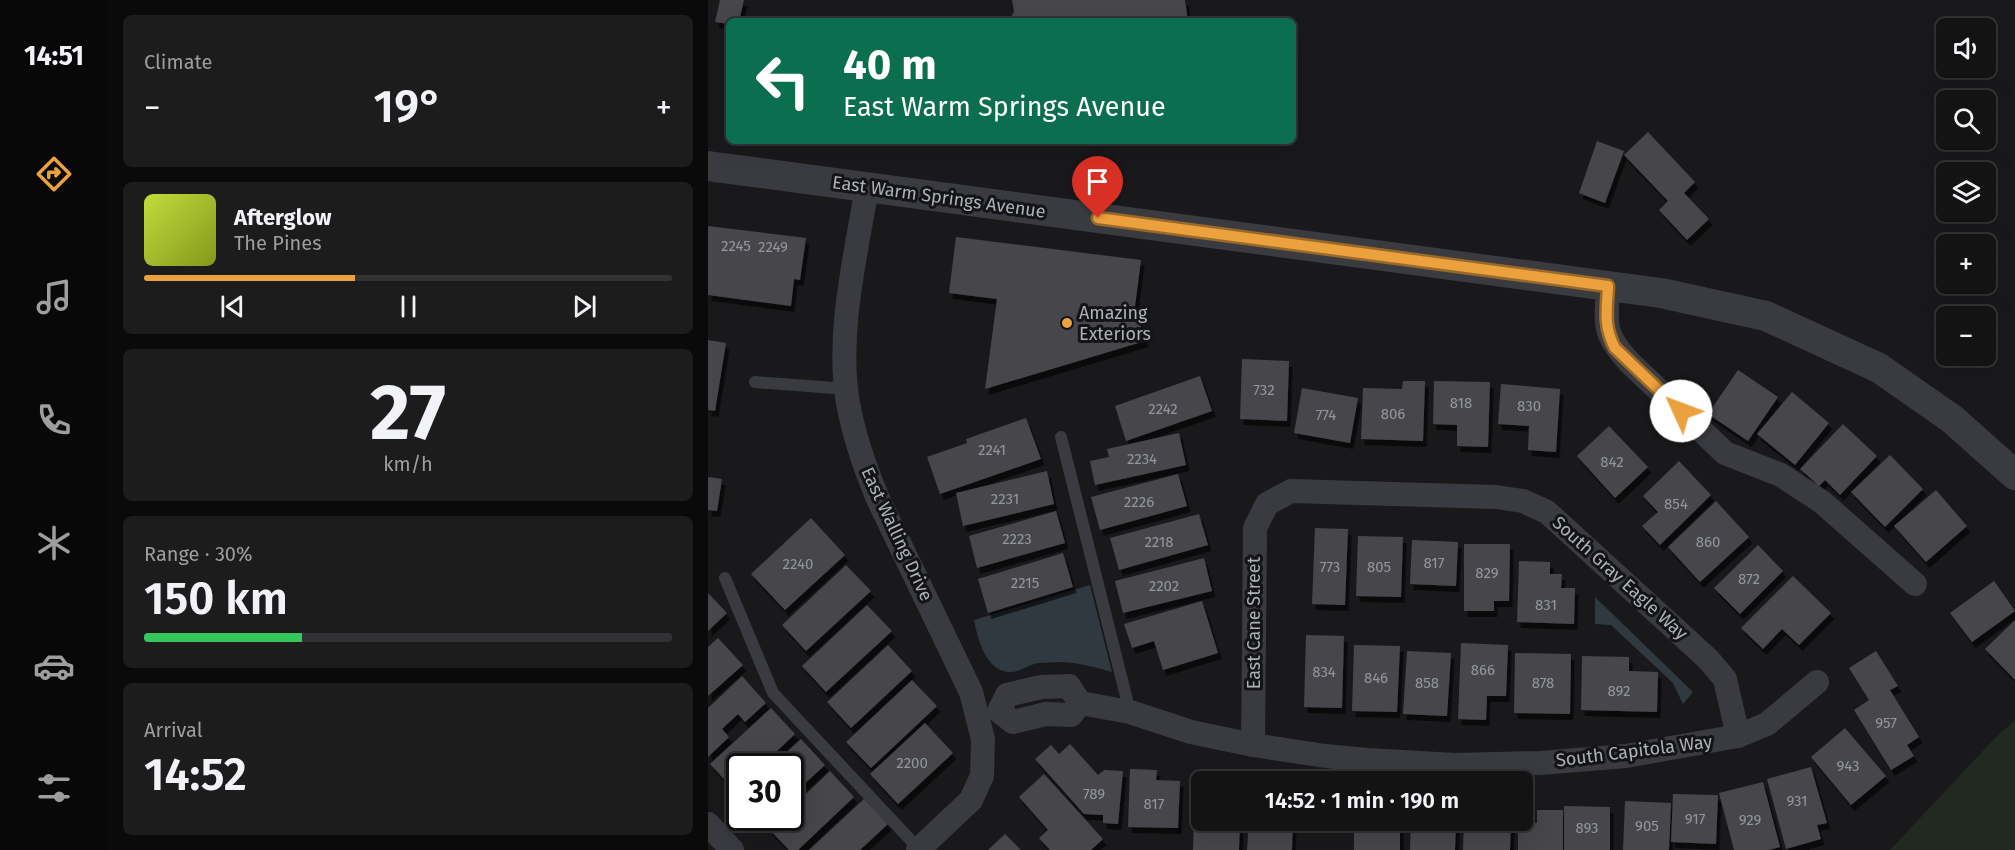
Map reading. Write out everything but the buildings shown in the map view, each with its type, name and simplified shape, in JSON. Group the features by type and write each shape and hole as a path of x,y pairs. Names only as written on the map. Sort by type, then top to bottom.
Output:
{"street":[{"name":"East Warm Springs Avenue","path":"708,166 1661,293 1766,315 1886,373 1952,418 2015,475"},
{"name":"East Walling Drive","path":"867,187 847,316 845,369 855,437 867,473 971,692 988,714 983,740 982,776 970,800 919,850"},
{"path":"1608,286 1606,325 1615,348 1630,363 1725,453 1781,475 1822,502 1915,584"},
{"name":"South Gray Eagle Way","path":"1267,504 1291,491 1496,496 1523,501 1547,512 1708,659 1725,679 1738,736"},
{"name":"East Cane Street","path":"1253,745 1254,528 1267,504"},
{"name":"South Capitola Way","path":"988,714 1007,695 1041,687 1069,686 1080,703 1130,712 1191,732 1253,745 1368,760 1465,765 1540,763 1626,756 1738,736 1767,724 1817,682"},
{"path":"708,824 732,850"}],"lane":[{"path":"755,382 847,389"},
{"path":"1061,436 1130,712"},
{"path":"724,578 773,693 919,850"}],"shaded area":[{"path":"1090,585 1112,672 1057,662 1037,663 1012,672 1003,671 996,667 985,654 974,620"},
{"path":"1595,597 1693,692 1683,704 1673,683 1611,625 1595,624"},
{"path":"2015,720 2015,850 1890,850 1995,738"}],"place":[{"name":"Amazing Exteriors","path":"1067,323"}],"route":[{"path":"1098,218 1608,286 1606,325 1615,348 1681,411"}]}
